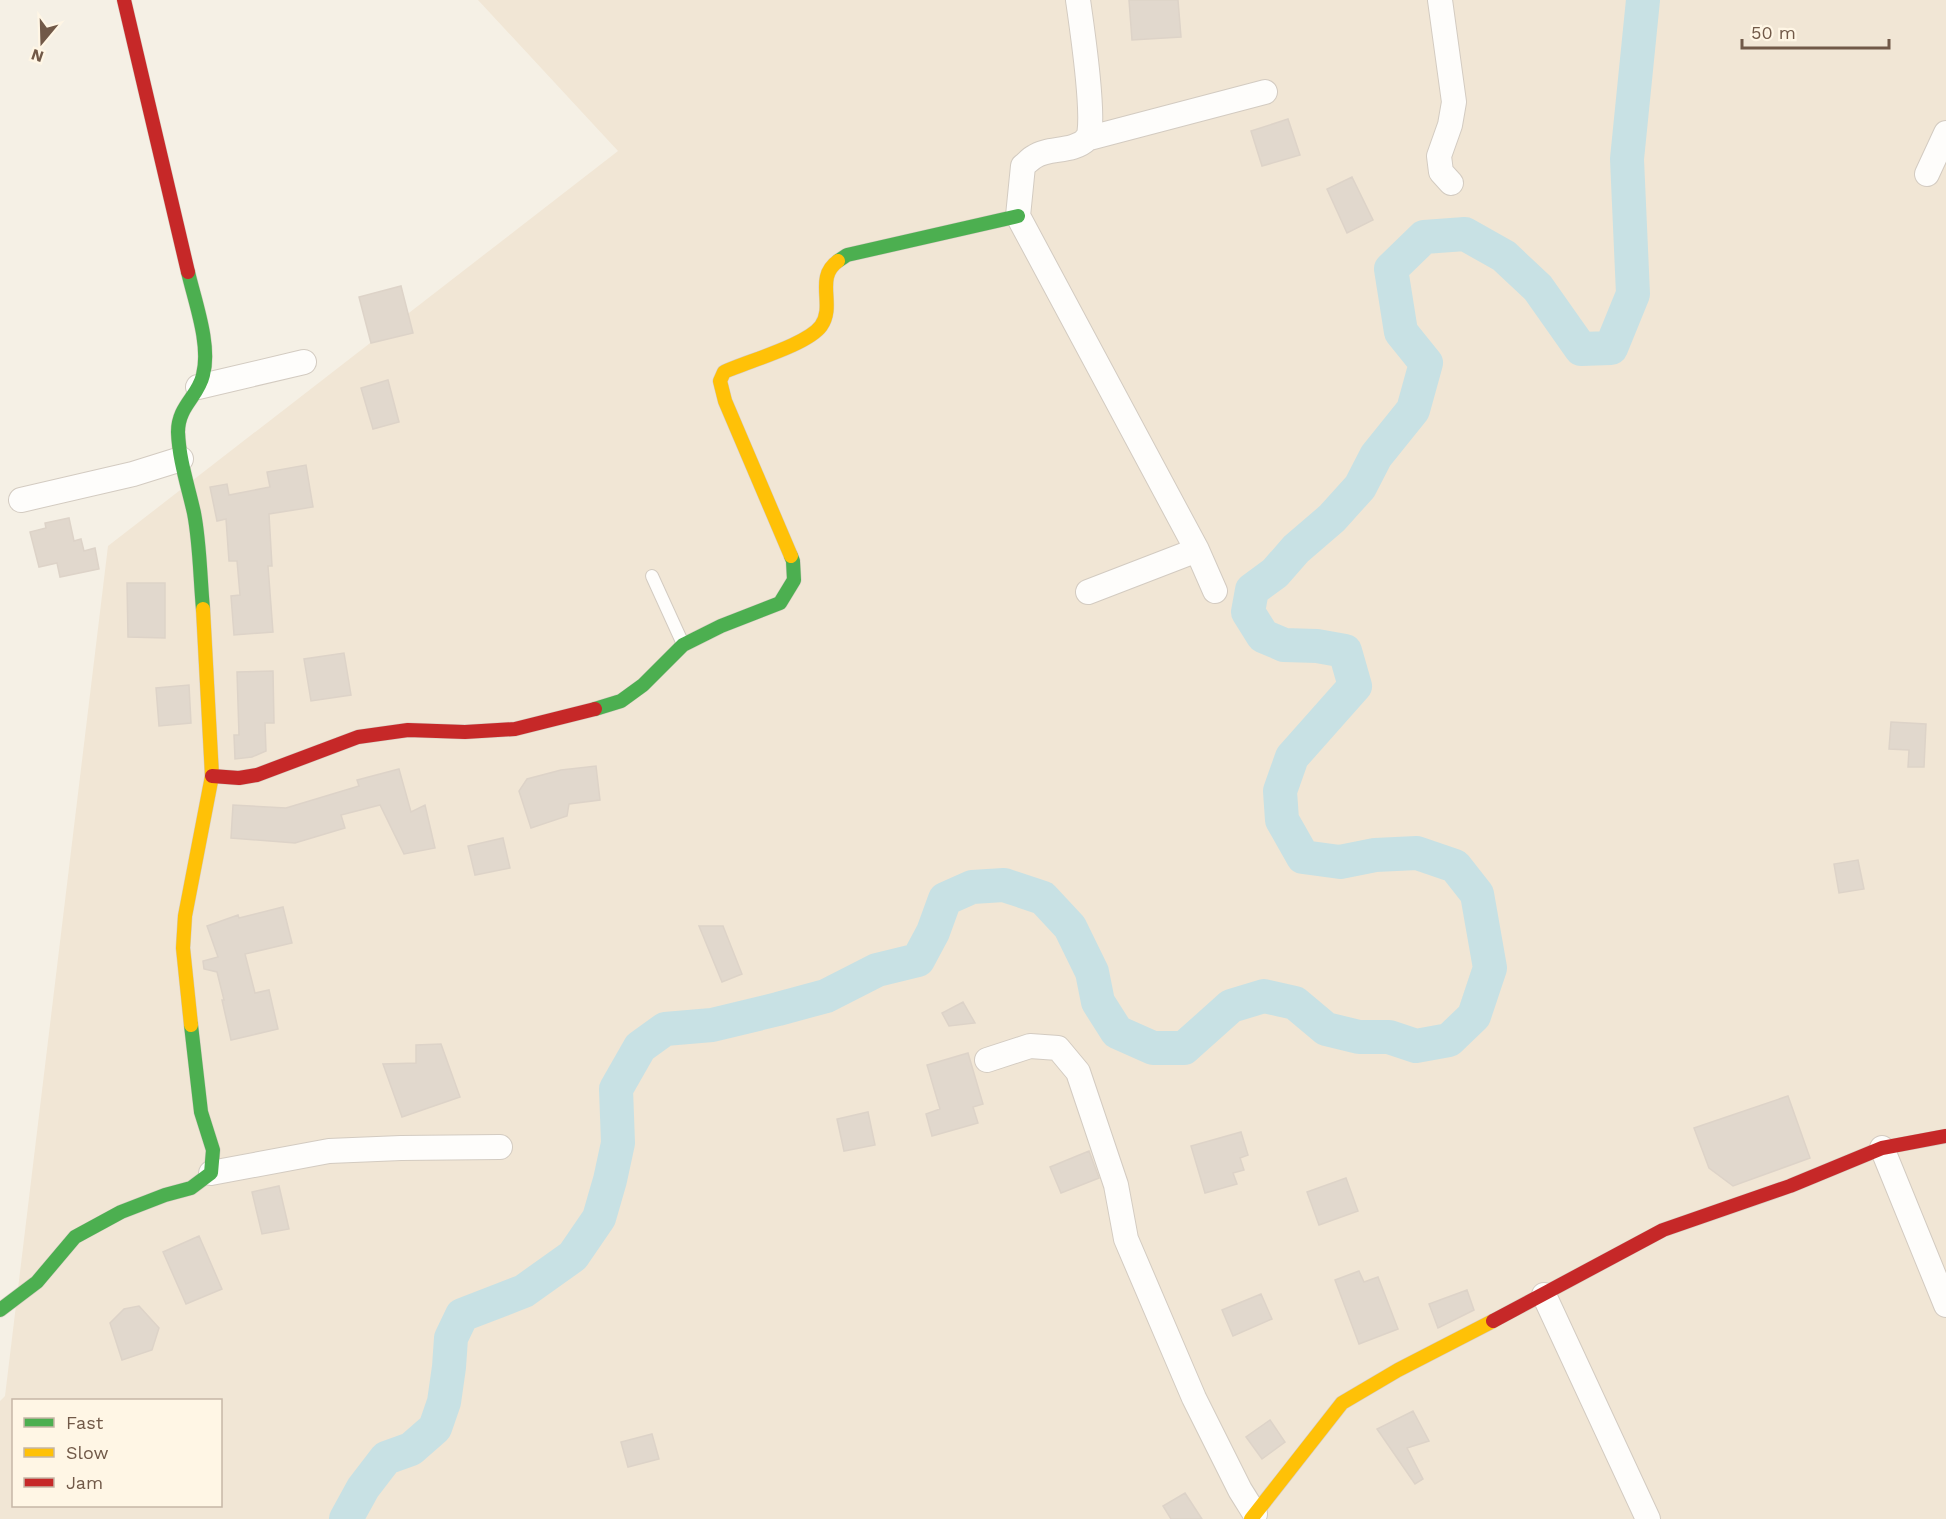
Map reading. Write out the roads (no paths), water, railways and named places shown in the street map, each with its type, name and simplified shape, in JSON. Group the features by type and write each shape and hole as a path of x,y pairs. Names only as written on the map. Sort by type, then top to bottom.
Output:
{"street":[{"path":"124,0 205,345 203,377 182,410 177,430 194,515 204,619 212,776 185,916 183,948 201,1112 213,1150 211,1173"},
{"path":"1078,0 1091,119 1090,132 1086,139"},
{"path":"1440,0 1454,102 1450,125 1439,156 1441,172 1451,183"},
{"path":"1215,591 1197,550 1018,216 1023,166 1035,155 1075,146 1086,139 1265,92"},
{"path":"1927,174 1946,133"},
{"path":"212,776 239,778 257,775 358,737 408,730 465,732 515,729 589,711 621,701 643,685 683,645 721,626 780,603 794,579 793,561 725,401 720,381 723,372 803,339 820,327 825,316 827,269 847,255 1018,216"},
{"path":"198,387 304,362"},
{"path":"21,500 132,474 181,459"},
{"path":"1088,592 1197,550"},
{"path":"987,1060 1030,1046 1058,1048 1078,1072 1116,1185 1126,1239 1194,1398 1253,1517 1342,1403 1398,1370 1544,1295 1663,1230 1790,1186 1882,1148 1946,1136"},
{"path":"0,1310 37,1282 75,1237 121,1212 190,1188 211,1173 329,1151 500,1147"},
{"path":"1882,1148 1946,1305"},
{"path":"1544,1295 1648,1519"}],"lane":[{"path":"652,576 683,645"}],"waterway":[{"path":"346,1519 363,1488 386,1458 411,1449 435,1428 444,1402 451,1338 462,1315 524,1291 573,1256 599,1218 618,1143 616,1089 640,1047 665,1029 712,1025 826,996 877,970 918,960 933,932 945,899 972,887 1004,885 1043,898 1070,927 1092,972 1098,1002 1117,1032 1153,1048 1184,1048 1231,1006 1264,996 1295,1003 1326,1029 1359,1037 1389,1037 1416,1046 1449,1040 1474,1016 1490,968 1477,894 1455,866 1417,853 1375,855 1340,862 1303,857 1282,820 1280,791 1292,757 1355,686 1345,651 1317,646 1284,645 1263,636 1248,612 1252,590 1275,573 1296,549 1332,518 1360,487 1376,456 1413,410 1426,363 1401,332 1391,269 1424,237 1465,234 1504,256 1538,288 1581,349 1611,348 1633,294 1627,159 1643,0"}]}
